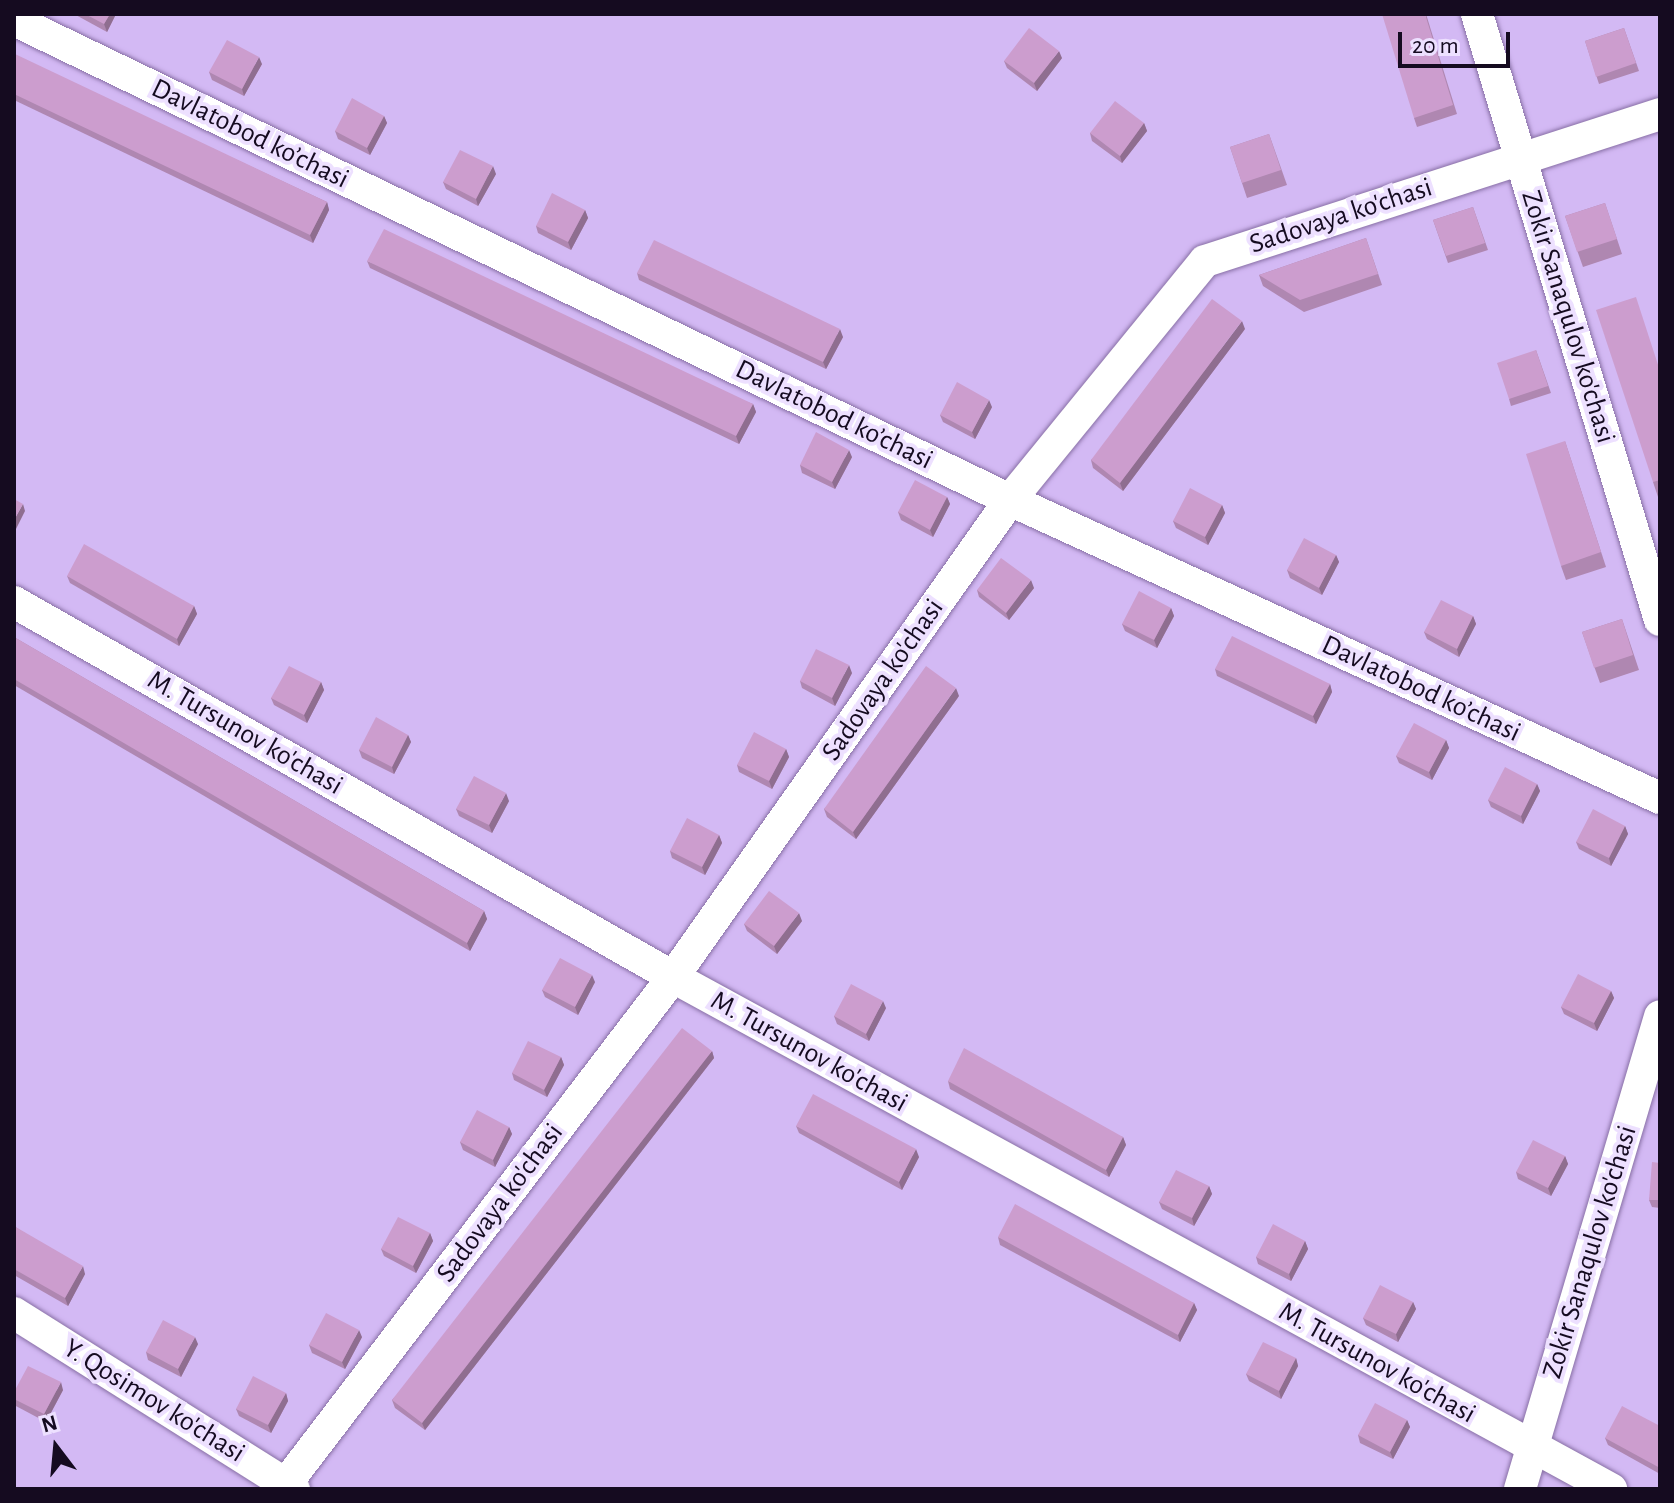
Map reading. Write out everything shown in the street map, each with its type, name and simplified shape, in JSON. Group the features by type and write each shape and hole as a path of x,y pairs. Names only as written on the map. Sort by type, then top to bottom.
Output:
{"street":[{"name":"Zokir Sanaqulov ko'chasi","path":"1477,14 1518,158 1652,558 1660,620"},
{"name":"Davlatobod ko’chasi","path":"14,20 1010,500 1660,798"},
{"name":"Sadovaya ko'chasi","path":"287,1487 673,977 1010,500 1205,261 1660,114"},
{"name":"M. Tursunov ko'chasi","path":"14,602 673,977 1611,1489"},
{"name":"Zokir Sanaqulov ko'chasi","path":"1520,1489 1660,1016"},
{"name":"Y. Qosimov ko'chasi","path":"14,1313 287,1487"}],"building":[{"path":"85,14 110,14 104,24"},
{"path":"1382,14 1425,14 1453,105 1414,118"},
{"path":"1029,28 1059,51 1034,83 1004,61"},
{"path":"1624,28 1636,63 1596,77 1585,41"},
{"path":"227,40 259,57 242,89 209,72"},
{"path":"15,54 327,202 310,235 14,94"},
{"path":"352,98 384,116 367,148 335,131"},
{"path":"1115,101 1144,123 1120,156 1090,133"},
{"path":"1269,134 1281,170 1242,183 1230,147"},
{"path":"460,150 493,166 476,199 443,182"},
{"path":"552,193 585,210 568,242 536,226"},
{"path":"1605,203 1617,239 1577,252 1565,216"},
{"path":"1473,207 1485,243 1446,256 1433,220"},
{"path":"384,229 753,404 736,436 367,261"},
{"path":"1366,238 1378,274 1300,300 1259,275"},
{"path":"654,240 840,329 823,362 637,273"},
{"path":"1636,297 1660,371 1660,480 1653,482 1596,310"},
{"path":"1212,299 1242,321 1120,483 1091,460"},
{"path":"1536,350 1548,386 1509,399 1497,363"},
{"path":"957,382 989,400 972,432 940,415"},
{"path":"816,432 849,450 832,482 800,465"},
{"path":"1565,441 1601,552 1561,566 1526,454"},
{"path":"915,480 947,497 930,530 898,512"},
{"path":"1190,488 1222,505 1205,537 1173,521"},
{"path":"14,499 23,504 14,520"},
{"path":"1304,538 1336,555 1319,588 1287,570"},
{"path":"84,544 194,606 177,639 67,576"},
{"path":"1001,558 1031,580 1006,613 977,590"},
{"path":"1139,591 1171,608 1154,640 1122,624"},
{"path":"1441,600 1473,616 1457,649 1424,632"},
{"path":"1622,619 1633,655 1594,668 1582,632"},
{"path":"1232,636 1330,684 1313,716 1215,669"},
{"path":"14,637 484,911 467,943 14,679"},
{"path":"816,649 849,665 832,698 800,681"},
{"path":"289,666 321,682 304,715 271,698"},
{"path":"926,666 956,688 853,832 824,809"},
{"path":"376,717 408,735 392,767 359,750"},
{"path":"1414,723 1446,740 1429,772 1396,756"},
{"path":"754,732 786,749 769,781 737,765"},
{"path":"1505,767 1537,784 1521,816 1488,800"},
{"path":"474,776 506,793 489,825 456,809"},
{"path":"1593,809 1625,826 1609,858 1576,842"},
{"path":"687,818 719,835 702,867 670,851"},
{"path":"769,891 799,913 774,946 744,924"},
{"path":"560,958 592,975 575,1007 542,990"},
{"path":"1578,974 1611,991 1594,1023 1561,1007"},
{"path":"851,984 883,1001 866,1034 834,1016"},
{"path":"682,1028 712,1051 422,1423 392,1400"},
{"path":"528,1041 561,1057 544,1090 512,1073"},
{"path":"964,1048 1123,1137 1106,1170 948,1081"},
{"path":"813,1094 916,1149 899,1182 796,1126"},
{"path":"477,1110 509,1127 493,1160 460,1142"},
{"path":"1533,1140 1565,1156 1548,1188 1516,1172"},
{"path":"1652,1162 1660,1163 1660,1200 1649,1200"},
{"path":"1176,1170 1209,1186 1192,1218 1159,1202"},
{"path":"1015,1204 1194,1303 1178,1335 998,1237"},
{"path":"398,1217 430,1233 413,1266 381,1249"},
{"path":"1273,1224 1305,1241 1289,1274 1256,1257"},
{"path":"14,1226 83,1266 65,1298 14,1269"},
{"path":"1380,1285 1413,1302 1396,1334 1363,1318"},
{"path":"326,1313 359,1330 342,1362 309,1345"},
{"path":"163,1320 195,1337 178,1369 146,1352"},
{"path":"1263,1342 1296,1358 1279,1391 1246,1374"},
{"path":"28,1366 61,1382 44,1414 14,1399 14,1392"},
{"path":"253,1376 286,1393 268,1425 236,1409"},
{"path":"1375,1403 1407,1420 1390,1452 1358,1435"},
{"path":"1622,1406 1660,1426 1660,1468 1605,1438"}]}
